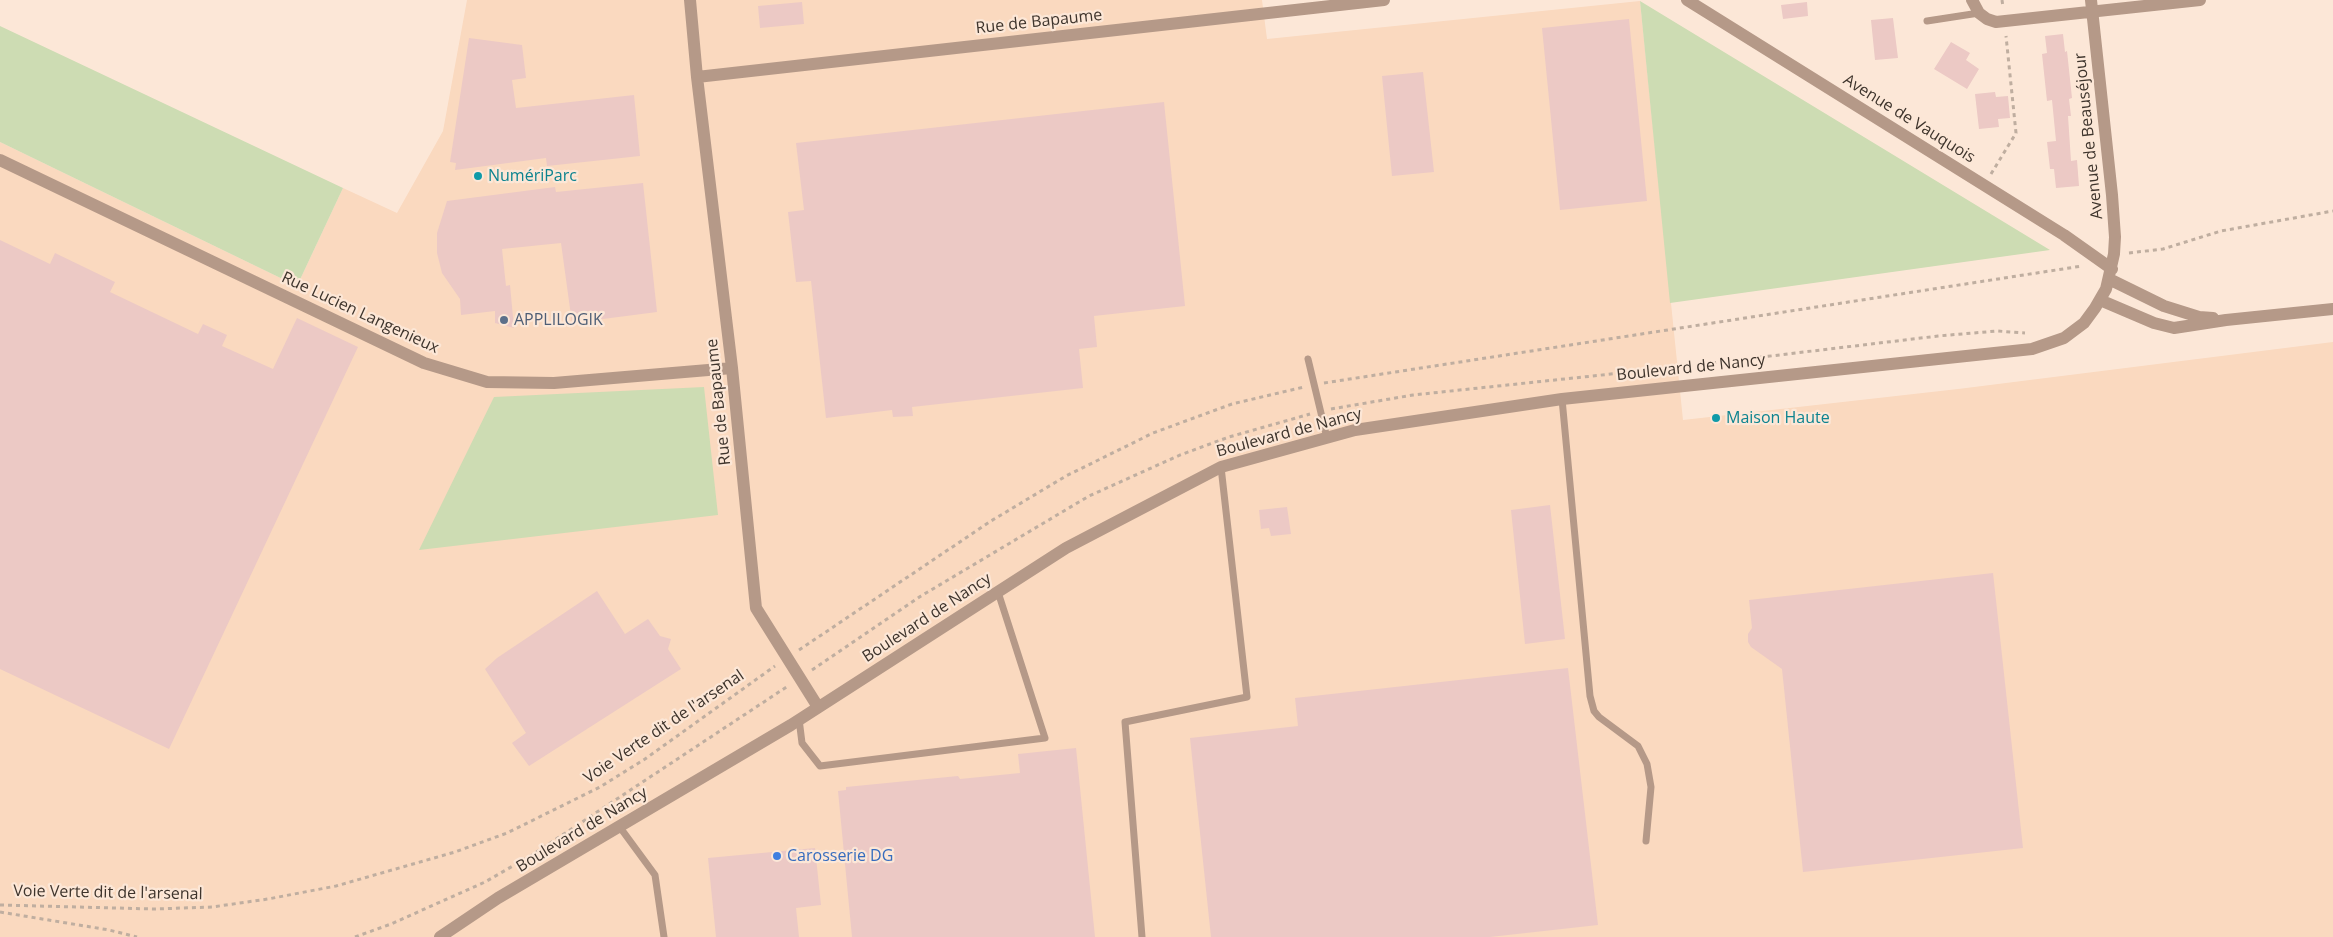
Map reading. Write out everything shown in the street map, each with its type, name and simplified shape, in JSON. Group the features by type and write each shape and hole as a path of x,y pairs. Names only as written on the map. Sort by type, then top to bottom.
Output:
{"street":[{"name":"Rue de Bapaume","path":"690,0 697,77 732,368 756,608 818,707"},
{"name":"Rue de Bapaume","path":"697,77 1384,0"},
{"name":"Avenue de Vauquois","path":"1687,0 2064,235 2135,293 2183,313 2226,320"},
{"path":"1972,0 1979,13 1987,19 1996,22 2092,6 2200,0"},
{"name":"Avenue de Beauséjour","path":"2092,6 2115,237 2110,274"},
{"name":"Rue Lucien Langenieux","path":"0,160 424,363 487,382 554,383 732,368"},
{"name":"Boulevard de Nancy","path":"440,937 498,898 799,719 1066,548 1221,467 1355,430 1562,399 2032,349 2053,343 2080,327 2100,300 2110,274"},
{"path":"2100,300 2164,326 2193,326 2226,320 2333,309"}],"lane":[{"path":"1927,21 1979,13"},
{"path":"1308,359 1327,438"},
{"path":"1562,399 1590,696 1594,711 1599,717 1638,746 1647,764 1651,787 1646,840"},
{"path":"1142,937 1125,722 1247,698 1221,467"},
{"path":"799,719 802,743 820,766 1045,738 998,592"},
{"path":"619,826 655,875 664,937"}],"path":[{"path":"1984,186 2016,133 2002,0"},
{"path":"2114,254 2142,253 2163,249 2221,231 2333,211"},
{"path":"355,937 391,924 485,882 532,855 703,744 921,596 1089,496 1180,455 1221,440 1355,403 1413,394 1677,367 1938,336 1996,331 2022,332 2053,343"},
{"name":"Voie Verte dit de l'arsenal","path":"0,905 154,909 212,907 336,886 393,871 455,852 507,833 600,787 761,677"},
{"name":"Voie Verte dit de l'arsenal","path":"0,912 110,930 137,937"}],"shaded area":[{"path":"467,0 1262,0 1267,39 1640,1 1683,420 1958,389 2333,342 2333,937 0,937 0,142 297,286 343,188 397,213 443,131"}],"green space":[{"path":"1640,1 2050,250 1670,303"},
{"path":"0,26 343,188 297,286 0,142"},
{"path":"704,387 718,515 419,550 494,397"}],"building":[{"path":"802,2 804,24 760,28 758,6"},
{"path":"1807,2 1808,16 1783,19 1781,5"},
{"path":"1893,18 1898,58 1875,60 1871,20"},
{"path":"1629,19 1647,201 1560,210 1542,28"},
{"path":"2063,34 2065,52 2067,51 2072,98 2069,99 2071,116 2068,116 2071,161 2077,160 2079,186 2056,188 2054,169 2050,169 2047,142 2056,141 2052,100 2047,101 2042,54 2047,53 2045,36"},
{"path":"469,38 522,45 526,78 512,80 516,108 634,95 640,156 547,166 546,158 455,170 456,163 450,162"},
{"path":"1951,42 1970,53 1966,60 1979,69 1967,89 1934,69"},
{"path":"1423,72 1434,172 1392,176 1382,76"},
{"path":"1995,92 1996,97 2008,96 2010,118 1998,119 1999,127 1979,129 1975,94"},
{"path":"1164,102 1185,306 1094,316 1097,347 1079,349 1083,388 912,407 913,416 893,417 892,410 826,418 811,281 796,282 788,212 804,210 796,143"},
{"name":"NumériParc","path":"643,183 657,312 572,323 561,243 502,249 506,286 510,285 514,328 495,323 495,311 461,315 460,299 442,273 437,253 437,233 447,201 555,187 556,192"},
{"path":"0,240 50,264 55,253 115,282 110,292 198,334 203,324 227,335 222,346 273,369 297,318 358,347 169,749 0,669"},
{"path":"1550,505 1565,639 1525,644 1511,510"},
{"path":"1287,507 1291,534 1271,536 1269,528 1261,529 1259,510"},
{"path":"1993,573 2023,848 1803,872 1782,669 1751,647 1748,642 1748,634 1752,628 1749,600"},
{"path":"597,591 625,634 648,619 660,636 671,639 668,649 681,669 529,766 512,743 526,733 485,669 497,658"},
{"path":"1568,668 1598,925 1490,937 1211,937 1190,738 1298,726 1295,698"},
{"path":"1076,748 1095,937 852,937 838,791 846,790 846,787 958,776 960,779 1020,773 1018,754"},
{"path":"815,848 821,905 796,908 799,937 716,937 708,858"}],"place":[{"name":"NumériParc","path":"478,176"},
{"name":"APPLILOGIK","path":"504,320"},
{"name":"Maison Haute","path":"1716,418"},
{"name":"Carosserie DG","path":"777,856"}]}
